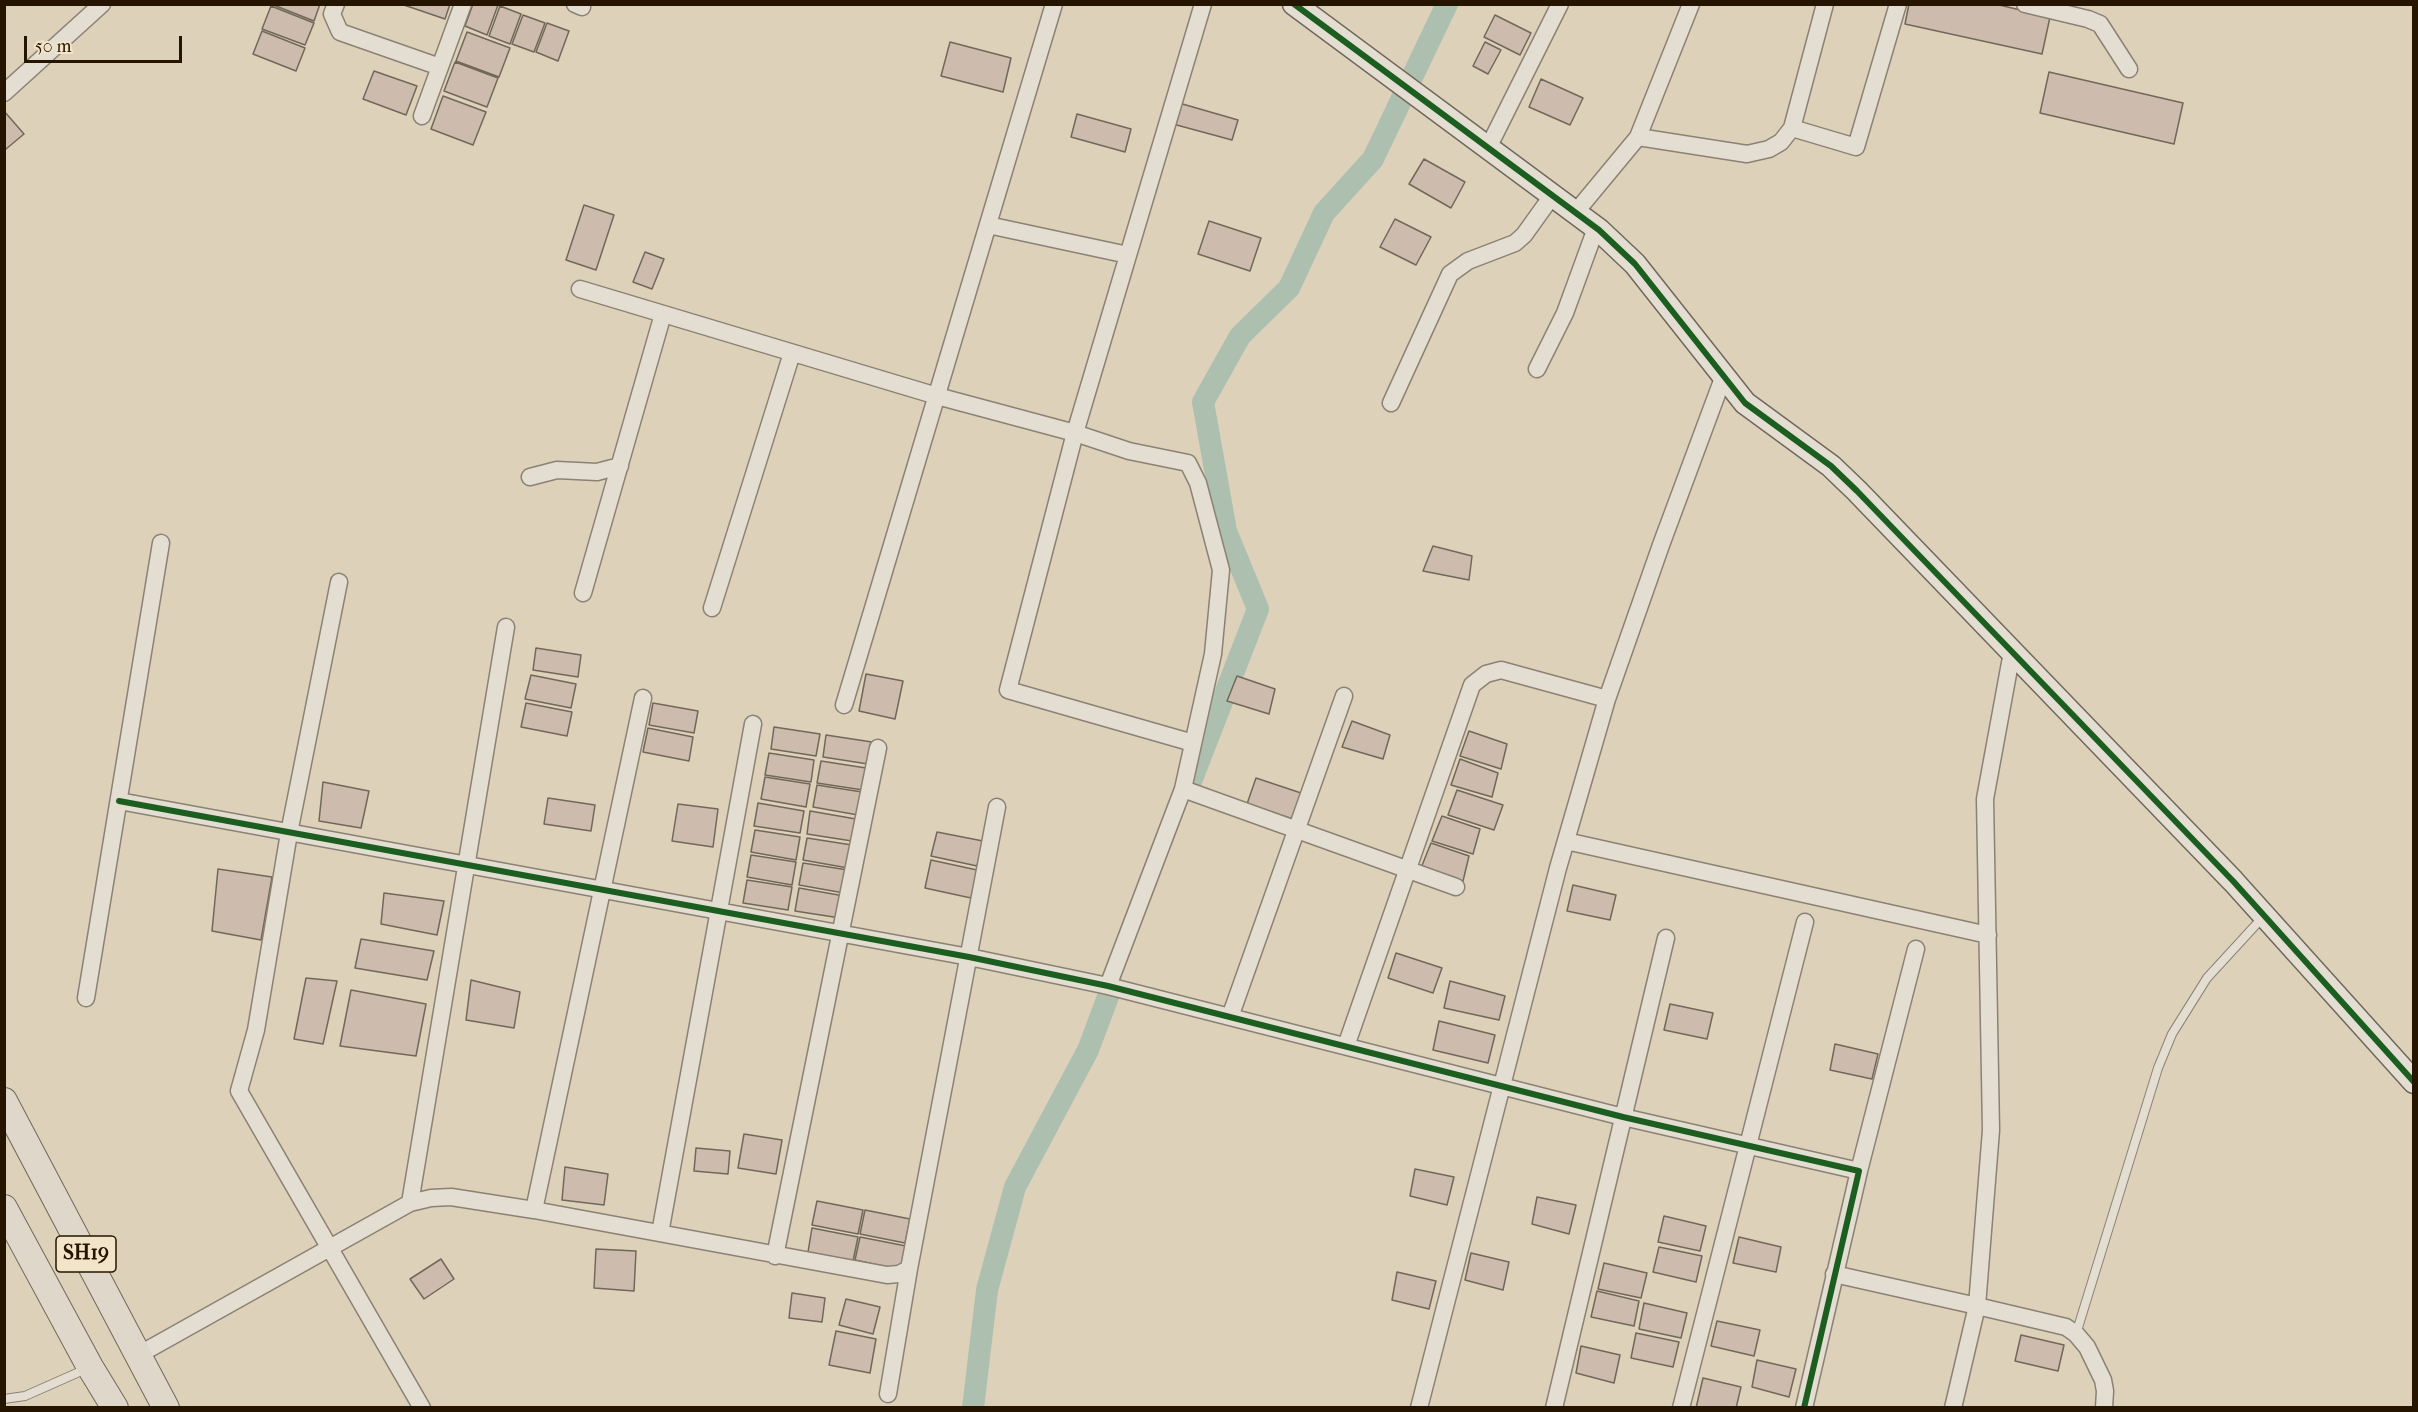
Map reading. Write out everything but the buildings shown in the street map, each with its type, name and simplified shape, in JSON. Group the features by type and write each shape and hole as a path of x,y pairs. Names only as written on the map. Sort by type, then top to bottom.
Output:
{"main road":[{"name":"SH19","path":"4,1101 140,1354 166,1407"},
{"name":"SH19","path":"4,1208 90,1367 115,1407"}],"street":[{"path":"4,93 102,4"},
{"path":"336,4 332,14 334,25 340,32 440,67"},
{"path":"422,116 463,4"},
{"path":"844,705 1054,4"},
{"path":"1193,743 1008,690 1075,433 1203,4"},
{"path":"1488,148 1560,4"},
{"path":"1575,213 1638,137 1691,4"},
{"path":"1638,137 1747,154 1769,149 1781,142 1792,128 1825,4"},
{"path":"1792,128 1856,147 1898,4"},
{"path":"2025,4 2100,24 2129,69"},
{"path":"1301,7 1596,228 1635,264 1745,403 1831,466 2265,915 2414,1082"},
{"path":"1390,403 1450,274 1468,261 1515,243 1524,235 1552,196"},
{"path":"988,225 1128,255"},
{"path":"1537,369 1565,314 1596,228"},
{"path":"580,289 937,396 1075,433 1129,451 1188,464 1198,483 1221,570 1213,654 1183,789 1108,986"},
{"path":"583,593 663,314"},
{"path":"712,608 792,353"},
{"path":"1419,1407 1566,841 1607,699 1723,378"},
{"path":"530,477 557,470 597,472 620,466"},
{"path":"86,998 161,543"},
{"path":"339,582 289,833 256,1030 239,1091 422,1407"},
{"path":"410,1203 506,627"},
{"path":"1953,1407 1977,1306 1991,1130 1985,799 2012,652"},
{"path":"1346,1046 1472,685 1486,674 1501,670 1607,699"},
{"path":"1230,1017 1344,696"},
{"path":"534,1210 643,698"},
{"path":"660,1233 753,724"},
{"path":"775,1256 878,748"},
{"path":"1183,789 1456,888"},
{"path":"119,801 969,957 1108,986 1623,1117 1859,1171"},
{"path":"888,1394 909,1269 997,807"},
{"path":"1566,841 1988,935"},
{"path":"1681,1407 1805,922"},
{"path":"1554,1407 1666,938"},
{"path":"1804,1407 1859,1171 1916,949"},
{"path":"140,1354 410,1203 451,1197 534,1210 887,1275 899,1275 909,1269"},
{"path":"1834,1274 2066,1327 2076,1334 2087,1347 2103,1380 2106,1391 2104,1407"}],"lane":[{"path":"2076,1334 2158,1068 2172,1034 2206,978 2265,915"},
{"path":"4,1399 26,1396 90,1367"}],"waterway":[{"path":"1190,784 1258,609 1226,531 1203,402 1240,336 1289,288 1324,213 1373,159 1447,4"},
{"path":"973,1408 987,1290 1015,1187 1088,1050 1109,994"}],"cycle path":[{"path":"1294,4 1599,230 1635,264 1745,403 1831,466 1857,491 2233,881 2414,1082"},
{"path":"119,801 969,957 1108,986 1623,1117 1859,1171 1804,1408"}]}
